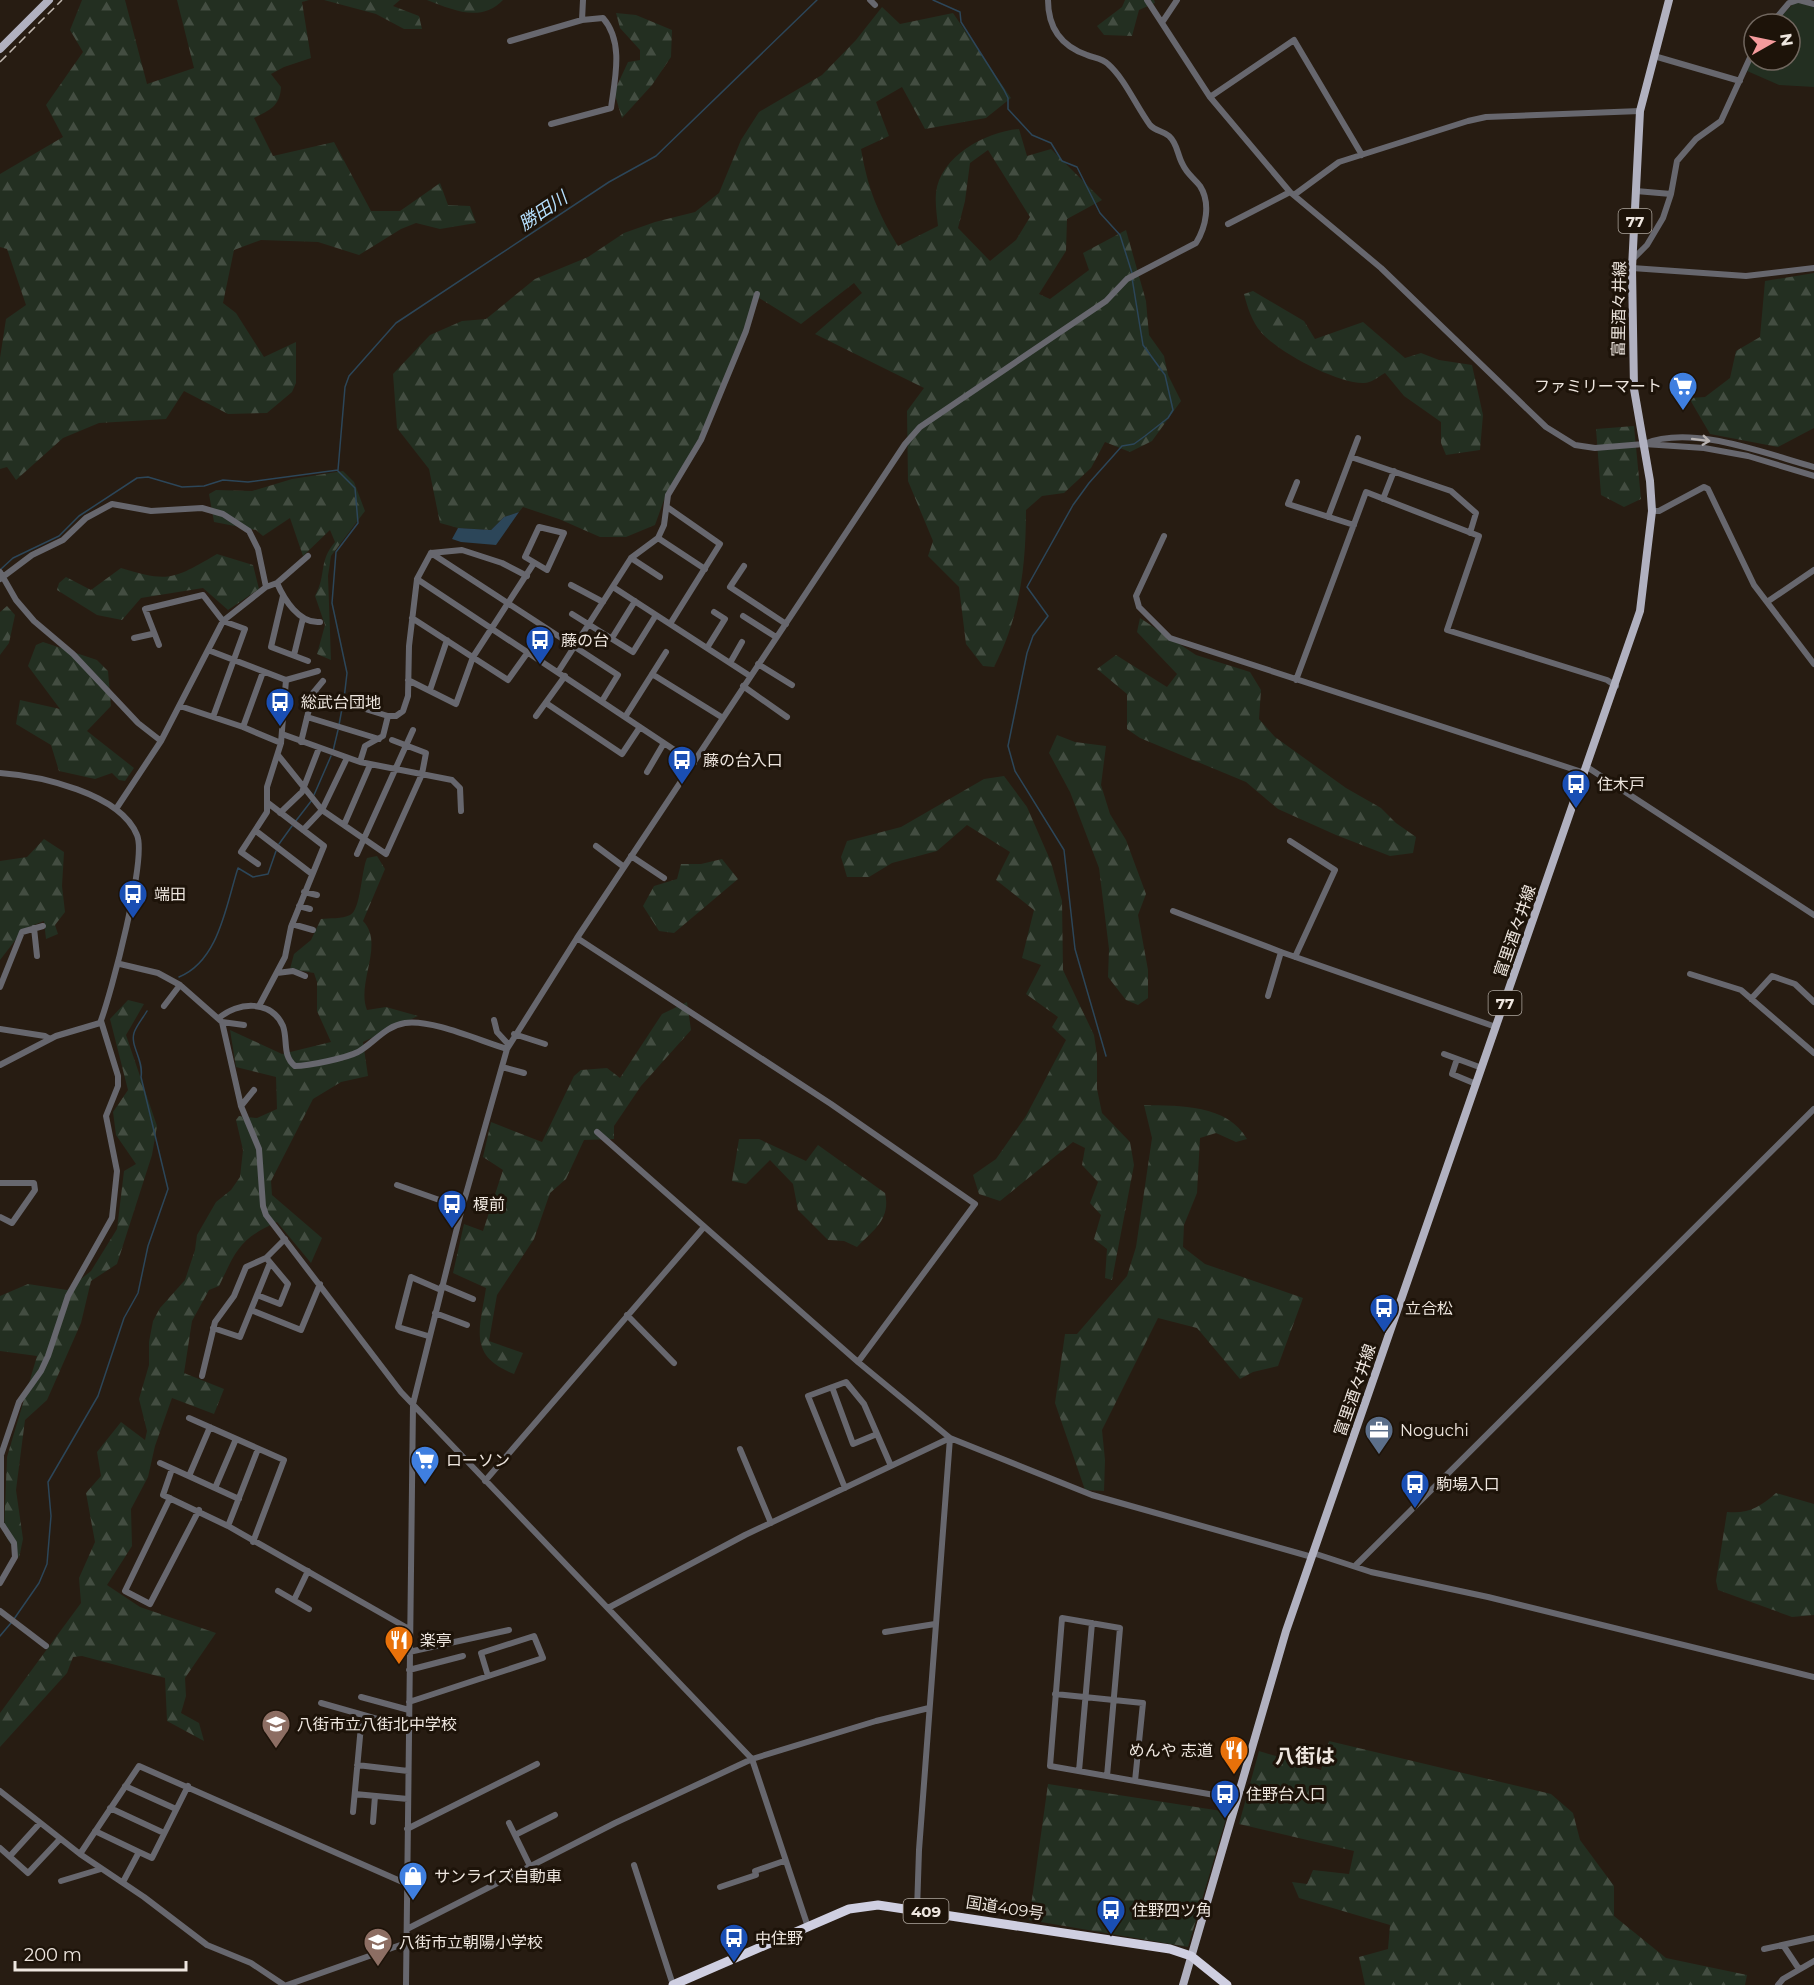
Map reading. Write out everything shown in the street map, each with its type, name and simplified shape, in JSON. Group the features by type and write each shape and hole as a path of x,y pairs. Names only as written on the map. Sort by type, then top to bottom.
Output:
{"highway":[{"name":"国道409号","path":"675,1985 849,1910 868,1905 917,1910 1158,1947 1191,1956 1227,1985"}],"main road":[{"path":"0,49 49,0"},
{"name":"富里酒々井線","path":"1184,1985 1286,1631 1616,686 1640,611 1652,511 1632,365 1632,264 1640,111 1669,0"}],"street":[{"path":"582,20 583,0"},
{"path":"406,1985 413,1404 428,1336 462,1208 508,1047 514,1034 577,938 905,444 920,427 1106,301 1127,279 1196,243 1202,234 1206,219 1205,200 1200,187 1183,165 1177,146 1168,136 1152,128 1109,64 1073,49 1062,41 1051,26 1048,0"},
{"path":"1147,0 1163,21 1210,97 1292,193 1381,268 1546,427 1575,445 1595,448 1644,444 1726,451 1814,476"},
{"path":"1163,21 1177,0"},
{"path":"1781,12 1789,3 1799,0 1814,4"},
{"path":"510,41 582,20 603,18 612,28 617,64 611,108 551,124"},
{"path":"1210,97 1294,40 1362,154"},
{"path":"1653,56 1740,81"},
{"path":"1744,72 1721,121 1696,139 1677,161 1671,194 1656,232 1632,264 1746,276 1814,268"},
{"path":"1228,224 1292,193 1339,162 1486,117 1640,111"},
{"path":"1636,191 1671,194"},
{"path":"558,672 631,558 658,538 664,525 668,495 701,440 746,331 757,294"},
{"path":"1328,517 1358,438"},
{"path":"1644,444 1658,438 1699,439 1751,449 1814,467"},
{"path":"1351,458 1451,491 1476,513 1470,533"},
{"path":"1383,499 1394,471"},
{"path":"1297,482 1288,504 1354,525"},
{"path":"1652,511 1659,511 1704,487 1708,489 1745,570 1814,664"},
{"path":"1296,680 1366,492 1479,536 1447,630 1607,680 1616,686"},
{"path":"2,579 32,555 63,540 86,518 112,504 151,511 202,508 223,514 249,531 258,549 266,587"},
{"path":"666,507 720,544 670,624"},
{"path":"539,527 564,533 547,570 534,563 525,557 539,527"},
{"path":"1164,536 1136,596 1139,607 1170,638 1296,680 1586,770 1814,915"},
{"path":"658,538 705,568"},
{"path":"431,554 462,550 502,563 527,576"},
{"path":"313,693 387,716 396,716 403,711 408,696 412,618 417,579 431,554"},
{"path":"431,554 618,675 602,701"},
{"path":"116,809 161,741 223,621 266,587 277,583 308,556"},
{"path":"631,558 660,577"},
{"path":"408,680 456,704 473,657 534,563"},
{"path":"744,566 730,588 786,624"},
{"path":"1767,602 1814,570"},
{"path":"0,572 16,600 34,621 73,654 138,723 161,741"},
{"path":"417,579 694,763"},
{"path":"277,583 283,596 303,618 320,622"},
{"path":"572,585 603,602"},
{"path":"613,586 750,676"},
{"path":"159,645 152,634 145,609 203,595 223,621 245,629 213,717"},
{"path":"283,596 271,647 308,661"},
{"path":"612,639 635,601"},
{"path":"707,648 725,619 714,612"},
{"path":"572,614 633,652 656,615"},
{"path":"743,616 776,637"},
{"path":"294,655 303,618"},
{"path":"412,618 508,680 528,652"},
{"path":"134,638 152,634"},
{"path":"430,690 447,640"},
{"path":"729,663 742,642"},
{"path":"208,650 286,680 318,671"},
{"path":"625,717 666,652"},
{"path":"758,664 792,685"},
{"path":"243,727 263,672"},
{"path":"652,674 723,718"},
{"path":"536,716 565,676"},
{"path":"258,864 241,852 267,812 267,787 281,743 286,680"},
{"path":"301,742 313,693 323,681"},
{"path":"743,686 787,717"},
{"path":"546,703 622,754 640,728"},
{"path":"180,706 243,727 281,743"},
{"path":"360,762 365,746 382,736 387,716"},
{"path":"307,717 378,739"},
{"path":"357,854 413,730"},
{"path":"282,734 370,765 452,780 460,788 461,811"},
{"path":"278,755 321,810 386,854 422,774 426,753 392,740"},
{"path":"647,772 664,743"},
{"path":"280,813 304,788 319,748"},
{"path":"303,830 321,810 347,758"},
{"path":"344,825 370,765"},
{"path":"0,773 39,777 116,809 134,828 140,847 120,964 101,1021 97,1026 53,1037 0,1065"},
{"path":"259,1006 285,957 292,924 324,846 268,803"},
{"path":"256,831 312,874"},
{"path":"1290,841 1335,870 1295,957"},
{"path":"596,846 624,867"},
{"path":"631,856 664,878"},
{"path":"304,892 317,895"},
{"path":"299,906 310,909"},
{"path":"1173,911 1281,952 1496,1027"},
{"path":"292,924 313,930"},
{"path":"0,987 22,932 43,926"},
{"path":"34,928 38,956"},
{"path":"577,938 831,1104 975,1204 858,1362"},
{"path":"1268,996 1281,952"},
{"path":"120,964 158,973 180,985 220,1020 244,1025"},
{"path":"277,973 293,971 305,976"},
{"path":"1690,974 1741,990 1814,1053"},
{"path":"1750,999 1772,976 1795,984 1814,1002"},
{"path":"164,1006 180,985"},
{"path":"220,1020 240,1006 259,1006 273,1013 282,1026 287,1056 295,1066 348,1056 388,1029 403,1023 421,1023 508,1047"},
{"path":"220,1020 241,1106 259,1149 263,1206 266,1215 413,1404 752,1759 784,1861 808,1927"},
{"path":"494,1020 497,1032 508,1047"},
{"path":"0,1583 15,1557 14,1544 1,1522 0,1462 14,1414 19,1401 42,1371 68,1296 112,1218 117,1171 106,1116 118,1086 118,1076 101,1021"},
{"path":"0,1029 53,1037"},
{"path":"514,1034 545,1044"},
{"path":"1444,1054 1482,1068"},
{"path":"1457,1059 1452,1074 1476,1084"},
{"path":"502,1067 524,1073"},
{"path":"241,1106 254,1090"},
{"path":"1356,1565 1814,1109"},
{"path":"597,1132 858,1362 950,1438 1092,1495 1356,1565 1371,1572 1814,1677"},
{"path":"0,1183 34,1183 35,1190 12,1223 0,1217"},
{"path":"397,1185 462,1208"},
{"path":"485,1481 704,1227"},
{"path":"213,1328 240,1337 268,1260 285,1239"},
{"path":"257,1294 280,1304 288,1284 268,1260"},
{"path":"202,1376 213,1328 234,1296 246,1267 268,1260"},
{"path":"428,1336 398,1328 411,1277 473,1299"},
{"path":"251,1310 301,1330 320,1284"},
{"path":"435,1313 467,1325"},
{"path":"627,1316 674,1363"},
{"path":"845,1488 808,1396 846,1382 864,1404 891,1466"},
{"path":"832,1387 853,1444 877,1434"},
{"path":"189,1418 284,1461 253,1542"},
{"path":"189,1476 210,1427"},
{"path":"608,1608 771,1523 950,1438"},
{"path":"917,1910 929,1708 950,1438"},
{"path":"215,1488 236,1439"},
{"path":"228,1526 258,1449"},
{"path":"740,1449 771,1523"},
{"path":"160,1463 239,1498"},
{"path":"172,1469 163,1495 199,1510 409,1629"},
{"path":"170,1498 125,1591 150,1604 199,1510"},
{"path":"294,1600 308,1571"},
{"path":"278,1591 309,1609"},
{"path":"0,1611 46,1646"},
{"path":"1107,1776 1120,1628 1062,1618 1050,1766 1237,1799"},
{"path":"1079,1771 1092,1623"},
{"path":"885,1632 935,1624"},
{"path":"409,1652 509,1630"},
{"path":"409,1702 543,1658 534,1636 482,1653 488,1676"},
{"path":"409,1670 463,1656"},
{"path":"1055,1694 1143,1703 1135,1781"},
{"path":"361,1697 409,1710"},
{"path":"321,1703 409,1728"},
{"path":"407,1929 615,1822 752,1759 876,1721 929,1708"},
{"path":"353,1812 362,1715"},
{"path":"407,1829 537,1764"},
{"path":"357,1765 408,1771"},
{"path":"80,1854 139,1766 407,1884"},
{"path":"125,1786 176,1809"},
{"path":"95,1831 152,1858 188,1786"},
{"path":"0,1791 80,1854 123,1882 207,1946 251,1963 286,1985 406,1943"},
{"path":"355,1794 408,1799"},
{"path":"373,1822 375,1796"},
{"path":"110,1808 164,1833"},
{"path":"515,1835 555,1815"},
{"path":"10,1856 40,1823"},
{"path":"508,1823 530,1866"},
{"path":"0,1848 28,1874 60,1839"},
{"path":"123,1882 139,1852"},
{"path":"720,1887 756,1875 755,1871 784,1861"},
{"path":"634,1865 675,1985"},
{"path":"61,1881 101,1869"},
{"path":"1764,1949 1814,1938"},
{"path":"1783,1945 1799,1969"},
{"path":"1778,1985 1814,1961"}],"green space":[{"path":"82,0 125,0 147,84 194,68 177,0 309,0 302,2 311,58 271,74 281,87 279,99 269,110 254,118 273,156 334,142 371,211 400,211 440,183 448,205 470,206 476,223 440,229 416,223 401,229 359,255 318,242 261,240 234,250 223,303 236,313 264,357 296,342 296,383 292,392 267,413 228,414 184,391 166,419 99,423 63,438 16,480 7,467 0,469 0,358 6,319 26,305 7,249 0,247 0,174 63,137 46,105 83,52 70,30"},
{"path":"324,0 400,0 393,6 419,16 422,29 404,29 376,14"},
{"path":"427,0 503,0 486,11 476,13 457,10"},
{"path":"1125,0 1154,0 1155,3 1139,10 1132,36 1104,35 1097,26 1122,7"},
{"path":"1795,2 1814,6 1814,87 1779,85 1749,72 1802,72 1802,12 1785,12"},
{"path":"882,7 900,24 953,13 1011,98 986,118 925,129 902,87 876,102 889,136 861,149 874,199 898,246 938,226 936,193 939,180 955,157 979,141 1006,131 1019,129 1027,156 1051,149 1102,200 1067,219 1066,251 1039,294 1050,299 1089,270 1083,253 1126,230 1146,301 1149,335 1164,356 1168,375 1181,401 1152,441 1130,452 1105,442 1091,468 1064,493 1042,496 1026,510 1025,551 1020,591 1010,629 994,667 983,666 966,644 959,587 928,556 933,541 908,481 907,411 924,388 815,334 862,293 854,283 801,324 759,298 699,438 664,500 655,525 626,537 600,537 559,519 523,507 519,512 504,517 491,530 458,528 440,523 429,469 397,428 393,374 430,335 462,321 486,319 535,279 588,257 624,233 695,212 719,193 741,140 759,112 822,75 856,40","holes":["988,150 1030,217 1016,240 990,261 958,228 965,201 970,163"]},
{"path":"616,13 636,15 672,30 671,57 652,85 622,118 614,92 628,62 640,60 640,50 620,28"},
{"path":"1814,273 1814,428 1778,447 1710,434 1689,398 1705,397 1730,378 1736,351 1760,337 1765,281"},
{"path":"1253,291 1304,321 1315,339 1363,322 1405,358 1421,353 1439,360 1472,365 1483,415 1480,450 1446,455 1441,443 1441,422 1404,396 1385,373 1367,383 1353,382 1324,373 1280,349 1261,332 1252,319 1244,294"},
{"path":"1634,426 1641,499 1624,507 1601,495 1596,429"},
{"path":"343,471 354,482 365,511 331,556 328,576 331,660 317,654 325,625 315,596 321,581 326,556 335,542 330,530 303,556 290,518 263,536 256,530 214,522 209,494 216,490 252,491 292,479"},
{"path":"217,554 253,565 259,589 228,610 203,588 141,598 122,620 97,615 57,590 59,583 66,577 91,590 121,568 150,576 171,576 191,569"},
{"path":"7,606 15,615 9,643 0,655 0,612"},
{"path":"1140,618 1196,655 1250,672 1261,690 1259,719 1275,737 1346,788 1381,808 1396,823 1416,837 1413,853 1390,856 1336,835 1278,809 1246,782 1140,738 1127,729 1127,694 1097,669 1116,655 1167,687 1177,674 1137,632"},
{"path":"43,642 97,660 108,671 111,706 87,731 134,768 125,781 119,780 112,773 95,779 59,771 51,745 16,724 20,700 60,709 28,666 36,645"},
{"path":"1057,735 1075,742 1106,746 1101,785 1110,814 1126,840 1146,894 1138,915 1148,970 1148,998 1138,1005 1126,1000 1108,977 1109,949 1099,868 1070,792 1049,753"},
{"path":"1004,776 1027,807 1051,862 1062,901 1063,970 1094,1035 1097,1055 1097,1089 1102,1113 1130,1142 1134,1165 1112,1280 1105,1278 1107,1249 1094,1239 1101,1215 1090,1203 1098,1182 1082,1165 1085,1148 1073,1142 1000,1201 979,1194 973,1175 996,1159 1026,1116 1066,1040 1052,1027 1058,1017 1026,994 1041,965 1022,958 1034,910 996,880 1010,852 967,825 937,851 892,863 869,877 847,877 841,857 847,841 901,827 984,779"},
{"path":"44,839 64,852 62,886 65,912 55,925 58,934 46,939 44,921 24,929 0,960 0,861 27,857"},
{"path":"377,856 385,869 363,921 369,930 371,941 365,988 367,1010 386,1007 418,1016 363,1042 368,1076 341,1082 313,1099 271,1181 272,1195 322,1238 311,1263 277,1222 246,1240 235,1255 219,1286 209,1290 192,1321 184,1373 224,1389 214,1414 172,1398 155,1446 148,1477 131,1509 132,1546 107,1585 140,1607 216,1633 185,1678 186,1696 181,1713 199,1723 204,1741 167,1721 165,1678 82,1656 73,1657 67,1673 0,1747 0,1713 81,1603 79,1578 95,1542 86,1493 101,1476 97,1452 121,1422 145,1440 147,1431 139,1399 149,1365 149,1342 153,1321 160,1308 185,1280 195,1250 197,1235 216,1202 231,1190 240,1177 243,1150 236,1120 239,1116 257,1118 277,1109 276,1077 236,1067 230,1030 282,1054 331,1042 317,1011 317,982 314,973 290,969 294,954 311,940 321,919 343,917 354,912 367,858"},
{"path":"722,859 738,879 674,933 659,931 643,906 654,886 677,879 681,864 701,864"},
{"path":"128,1000 144,1004 126,1035 157,1126 152,1155 117,1264 91,1281 81,1323 47,1400 25,1420 16,1490 23,1539 19,1558 4,1533 7,1457 37,1356 0,1351 0,1296 28,1284 67,1290 91,1271 117,1229 124,1171 136,1164 116,1135 113,1112 128,1090 110,1019"},
{"path":"687,1002 691,1030 641,1086 614,1126 614,1139 584,1140 566,1179 550,1193 534,1239 497,1295 489,1341 523,1353 514,1374 499,1367 489,1359 480,1339 486,1288 453,1273 464,1224 483,1231 503,1170 483,1157 491,1122 542,1142 574,1076 581,1070 607,1068 620,1078 662,1014"},
{"path":"1144,1105 1187,1107 1215,1113 1228,1119 1247,1139 1236,1142 1216,1133 1200,1138 1197,1193 1184,1225 1183,1247 1205,1264 1303,1298 1278,1366 1253,1372 1240,1379 1197,1328 1158,1318 1102,1430 1105,1460 1104,1491 1085,1490 1055,1403 1065,1334 1077,1334 1127,1276 1136,1247 1152,1138"},
{"path":"739,1139 759,1139 806,1161 818,1145 885,1193 886,1210 880,1223 857,1247 844,1241 828,1240 798,1210 793,1184 770,1160 746,1184 732,1181"},
{"path":"1776,1493 1814,1504 1814,1615 1792,1617 1718,1590 1716,1581 1727,1512 1742,1512 1754,1508"},
{"path":"1329,1741 1551,1794 1573,1813 1580,1840 1614,1886 1614,1916 1666,1958 1747,1975 1745,1985 1365,1985 1359,1957 1388,1949 1390,1925 1299,1898 1292,1882 1307,1884 1313,1870 1349,1874 1354,1851 1239,1824 1259,1751 1321,1770"},
{"path":"1048,1784 1228,1812 1188,1947 1029,1920"}],"water":[{"path":"519,512 496,545 452,539 458,528 491,530 504,517"}],"waterway":[{"name":"勝田川","path":"338,470 345,387 349,376 396,323 609,182 656,156 817,0"},
{"path":"933,0 960,12 961,22 1008,98 1008,109 1032,135 1051,143 1062,161 1077,167 1100,213 1120,235 1132,273"},
{"path":"1106,1056 1075,949 1064,850 1015,771 1008,746 1027,653 1033,636 1048,616 1027,587 1073,505 1089,483 1122,446 1134,444 1168,418 1173,410 1165,375 1143,345 1132,278"},
{"path":"1,569 13,558 59,536 79,516 137,478 148,477 182,487 204,486 223,480 248,482 338,470"},
{"path":"338,471 355,488 358,523 336,552 332,603 347,673 344,699"},
{"path":"339,725 343,703"},
{"path":"333,751 338,730"},
{"path":"314,795 331,756"},
{"path":"295,822 312,800"},
{"path":"279,844 292,826"},
{"path":"179,977 193,969 212,945 225,915 238,868 253,877 268,874 276,851"},
{"path":"14,1619 39,1583 47,1564 51,1516 48,1482 98,1396 124,1318 138,1293 148,1246 168,1189 133,1038 135,1030 147,1011"},
{"path":"0,1636 11,1623"}],"railway":[{"path":"0,62 62,0"}],"place":[{"name":"ファミリーマート","path":"1683,412"},
{"name":"藤の台","path":"540,666"},
{"name":"総武台団地","path":"280,728"},
{"name":"藤の台入口","path":"682,786"},
{"name":"住木戸","path":"1576,810"},
{"name":"端田","path":"133,920"},
{"name":"榎前","path":"452,1230"},
{"name":"立合松","path":"1384,1334"},
{"name":"Noguchi","path":"1379,1456"},
{"name":"ローソン","path":"425,1486"},
{"name":"駒場入口","path":"1415,1510"},
{"name":"楽亭","path":"399,1666"},
{"name":"八街市立八街北中学校","path":"276,1750"},
{"name":"めんや 志道","path":"1234,1776"},
{"name":"住野台入口","path":"1225,1820"},
{"name":"サンライズ自動車","path":"413,1902"},
{"name":"住野四ツ角","path":"1111,1936"},
{"name":"中住野","path":"734,1964"},
{"name":"八街市立朝陽小学校","path":"378,1968"}],"district":[{"name":"八街は","path":"1305,1756"}]}
